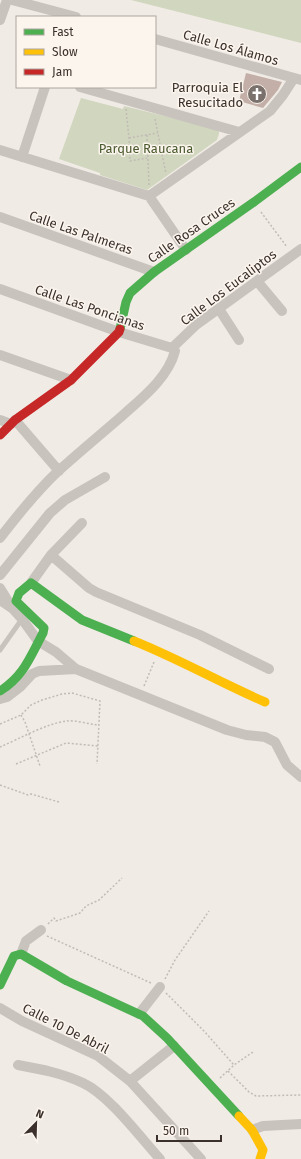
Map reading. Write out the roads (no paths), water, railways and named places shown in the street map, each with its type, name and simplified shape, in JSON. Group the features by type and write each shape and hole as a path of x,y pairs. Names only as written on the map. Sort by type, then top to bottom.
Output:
{"street":[{"path":"0,20 7,0"},
{"path":"12,0 71,16"},
{"name":"Calle Los Álamos","path":"156,39 298,79"},
{"path":"149,191 270,111 298,79"},
{"path":"22,157 45,88"},
{"path":"84,88 239,132"},
{"path":"0,150 149,191 186,250"},
{"name":"Calle Rosa Cruces","path":"119,332 128,297 154,272 301,167"},
{"name":"Calle Las Palmeras","path":"0,218 154,272"},
{"name":"Calle Los Eucaliptos","path":"172,348 196,325 301,249"},
{"path":"257,281 282,311"},
{"name":"Calle Las Poncianas","path":"0,289 119,332 172,348"},
{"path":"219,309 239,340"},
{"path":"0,435 13,422 72,380 119,332"},
{"path":"0,538 25,506 59,471 135,404 159,380 174,356 175,351 172,348"},
{"path":"0,355 72,380"},
{"path":"0,420 13,422 59,471"},
{"path":"0,575 50,512 65,500 105,477"},
{"path":"0,691 11,684 23,671 43,633 44,628 15,599 17,595 30,583 51,556 82,523"},
{"path":"51,556 89,588 96,592 200,635 269,669"},
{"path":"30,583 82,620 158,651 232,688 265,702"},
{"path":"0,588 13,609 38,641 56,652 76,669 227,730 246,735 270,738 278,746 287,765 301,778"},
{"path":"0,601 13,609"},
{"path":"0,699 7,697 20,687 32,674 39,671 76,669"},
{"path":"21,954 26,941 41,930"},
{"path":"0,985 14,956 21,954 67,981 139,1014 174,1046 252,1130 260,1142 263,1150 260,1159"},
{"path":"139,1014 160,987"},
{"name":"Calle 10 De Abril","path":"0,1008 22,1021 98,1056 130,1081 201,1159"},
{"path":"130,1081 174,1046"},
{"path":"18,1065 54,1072 84,1083 94,1090 128,1122 160,1159"},
{"path":"252,1130 263,1126 301,1124"}],"lane":[{"path":"0,650 22,619"}],"place":[{"name":"Parroquia El Resucitado","path":"257,94"}],"park label":[{"name":"Parque Raucana","path":"146,148"}]}
